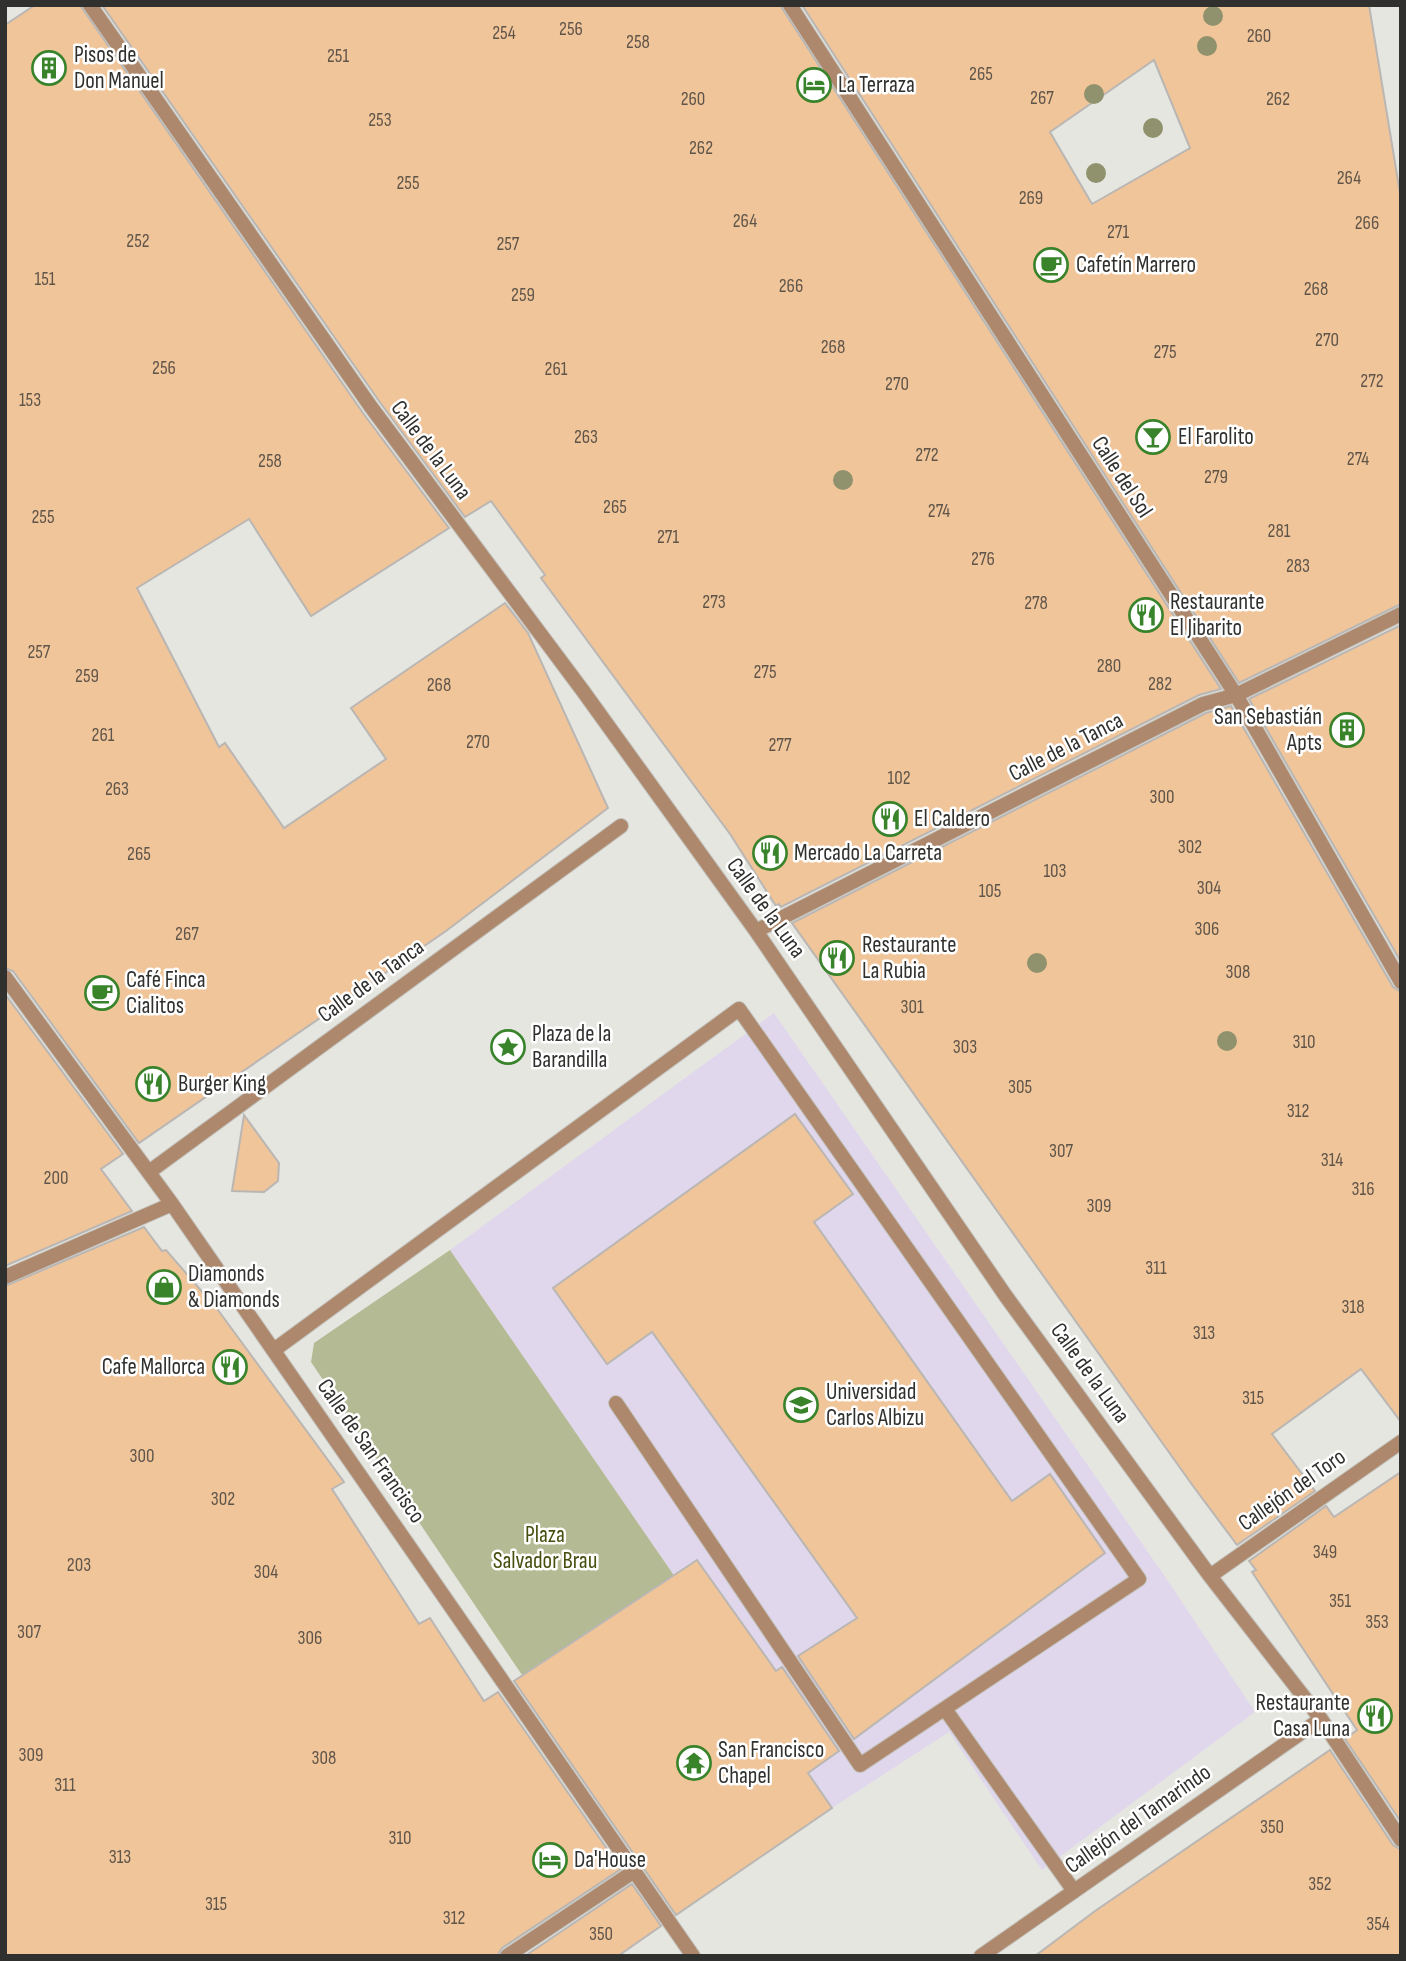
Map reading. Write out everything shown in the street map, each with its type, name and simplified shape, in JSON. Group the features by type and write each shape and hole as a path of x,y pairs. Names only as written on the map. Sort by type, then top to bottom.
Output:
{"street":[{"name":"Calle de la Luna","path":"90,5 371,407 583,691 756,931 1005,1294 1210,1576 1321,1719 1401,1840"},
{"name":"Calle del Sol","path":"790,5 1236,695 1401,982"},
{"name":"Calle de la Tanca","path":"756,931 1203,704 1236,695 1401,614"},
{"name":"Calle de la Tanca","path":"149,1172 621,826"},
{"name":"Calle de San Francisco","path":"5,977 172,1204 693,1956"},
{"path":"274,1350 739,1009 1139,1579 860,1765 616,1403"},
{"path":"5,1277 172,1204"},
{"name":"Callejón del Toro","path":"1210,1576 1401,1442"},
{"path":"944,1709 1073,1891"},
{"name":"Callejón del Tamarindo","path":"981,1956 1321,1719"},
{"path":"507,1956 633,1872"}],"shaded area":[{"name":"Universidad Carlos Albizu","path":"774,1013 1168,1581 1255,1712 1042,1870 949,1732 832,1808 730,1658 754,1641 697,1561 675,1577 450,1250"}],"green space":[{"name":"Plaza Salvador Brau","path":"450,1250 675,1577 522,1675 311,1362 314,1343"}],"building":[{"path":"35,5 80,5 363,413 449,528 311,616 249,519 137,588 219,747 225,743 284,828 386,759 351,708 505,603 528,633 608,808 446,931 139,1143 13,971 5,968 5,25"},
{"path":"102,5 780,5 1221,689 1199,695 781,907 779,904 776,906 730,834 541,578 545,575 491,501 465,517 379,401"},
{"path":"802,5 1369,5 1401,199 1401,604 1239,683","holes":["1154,60 1190,148 1092,204 1050,132"]},
{"path":"1401,625 1401,962 1249,699"},
{"path":"1231,706 1393,987 1401,992 1401,1422 1361,1369 1272,1434 1315,1491 1237,1545 792,923 1206,713"},
{"path":"5,994 123,1154 101,1169 132,1211 5,1266"},
{"path":"795,1114 853,1194 814,1222 1012,1501 1050,1474 1105,1553 854,1739 798,1656 857,1618 652,1332 607,1364 553,1288"},
{"path":"244,1115 279,1163 278,1181 264,1192 232,1191"},
{"path":"144,1227 162,1251 166,1250 218,1310 344,1482 332,1489 419,1624 430,1618 484,1701 498,1692 621,1869 502,1948 497,1956 5,1956 5,1286"},
{"path":"1401,1472 1401,1822 1345,1739 1357,1730 1252,1572 1256,1570 1249,1561 1326,1506 1334,1517"},
{"name":"San Francisco Chapel","path":"697,1560 776,1671 782,1667 839,1751 808,1773 832,1808 676,1915 514,1681"},
{"path":"1330,1750 1393,1845 1401,1850 1401,1956 1035,1956 1095,1911"},
{"path":"632,1884 661,1926 618,1956 525,1956"}],"place":[{"name":"Pisos de Don Manuel","path":"49,68"},
{"name":"La Terraza","path":"814,85"},
{"name":"Cafetín Marrero","path":"1051,265"},
{"name":"El Farolito","path":"1153,437"},
{"name":"Restaurante El Jibarito","path":"1146,615"},
{"name":"San Sebastián Apts","path":"1347,730"},
{"name":"El Caldero","path":"890,819"},
{"name":"Mercado La Carreta","path":"770,853"},
{"name":"Restaurante La Rubia","path":"837,958"},
{"name":"Café Finca Cialitos","path":"102,993"},
{"name":"Plaza de la Barandilla","path":"508,1047"},
{"name":"Burger King","path":"153,1084"},
{"name":"Diamonds & Diamonds","path":"164,1287"},
{"name":"Cafe Mallorca","path":"230,1367"},
{"name":"Universidad Carlos Albizu","path":"801,1405"},
{"name":"Restaurante Casa Luna","path":"1375,1716"},
{"name":"San Francisco Chapel","path":"694,1763"},
{"name":"Da'House","path":"550,1860"}]}
